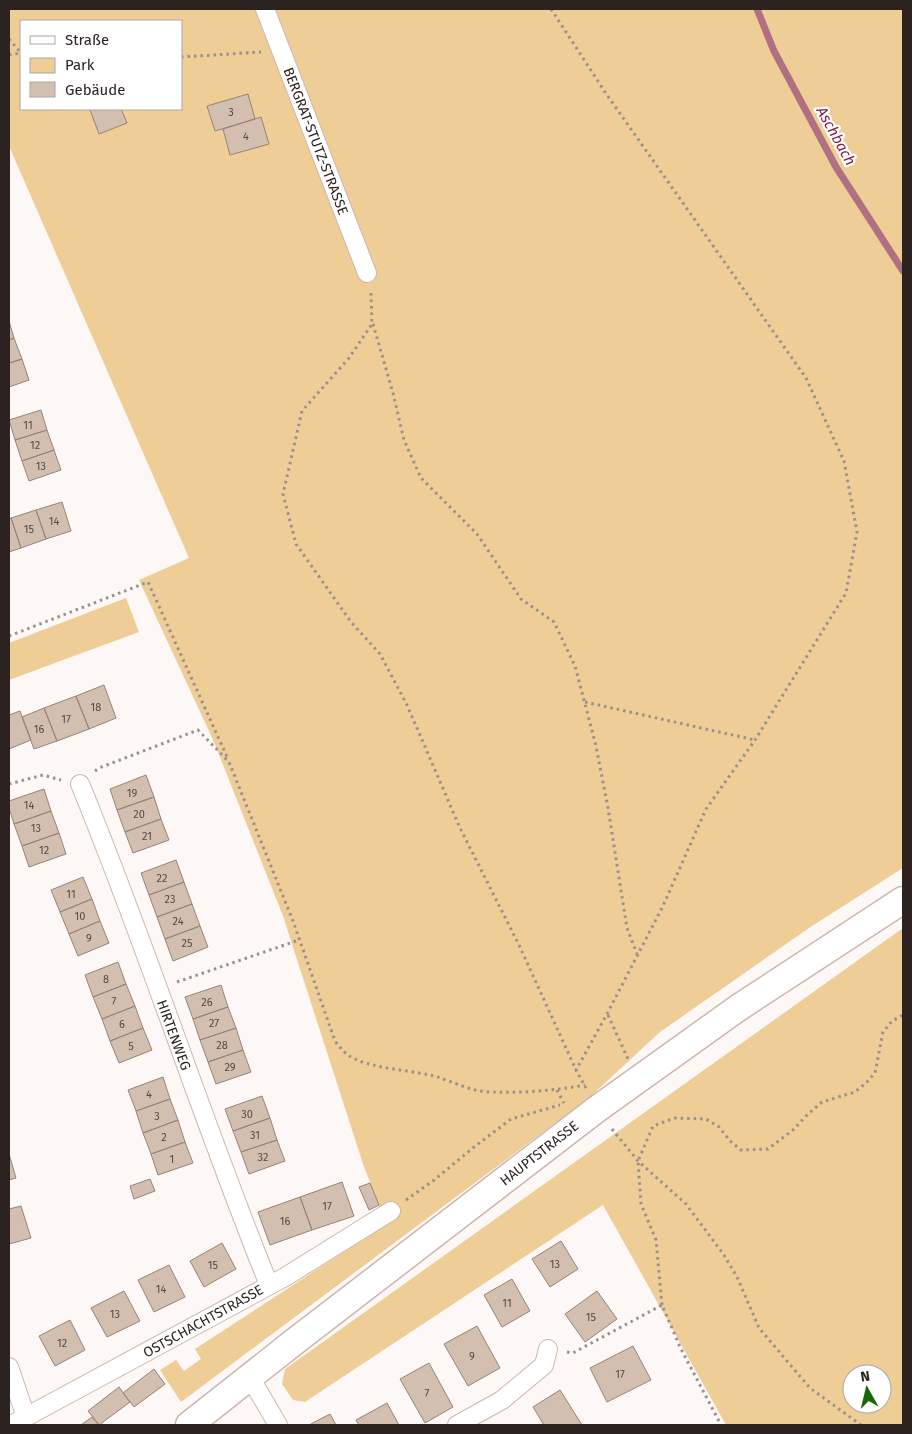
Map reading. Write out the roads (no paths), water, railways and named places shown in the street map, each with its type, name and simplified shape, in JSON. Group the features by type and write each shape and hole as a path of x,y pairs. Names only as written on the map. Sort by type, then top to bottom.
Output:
{"main road":[{"name":"HAUPTSTRASSE","path":"189,1425 597,1109 738,1008 903,900"}],"street":[{"name":"BERGRAT-STUTZ-STRASSE","path":"265,9 367,273"},
{"name":"HIRTENWEG","path":"80,784 268,1285"},
{"name":"OSTSCHACHTSTRASSE","path":"19,1421 285,1277 391,1211"},
{"path":"457,1425 502,1400 544,1365 548,1349"},
{"path":"9,1367 19,1421"},
{"path":"250,1377 278,1425"}],"waterway":[{"name":"Aschbach","path":"757,9 774,51 836,167 903,271"}]}
